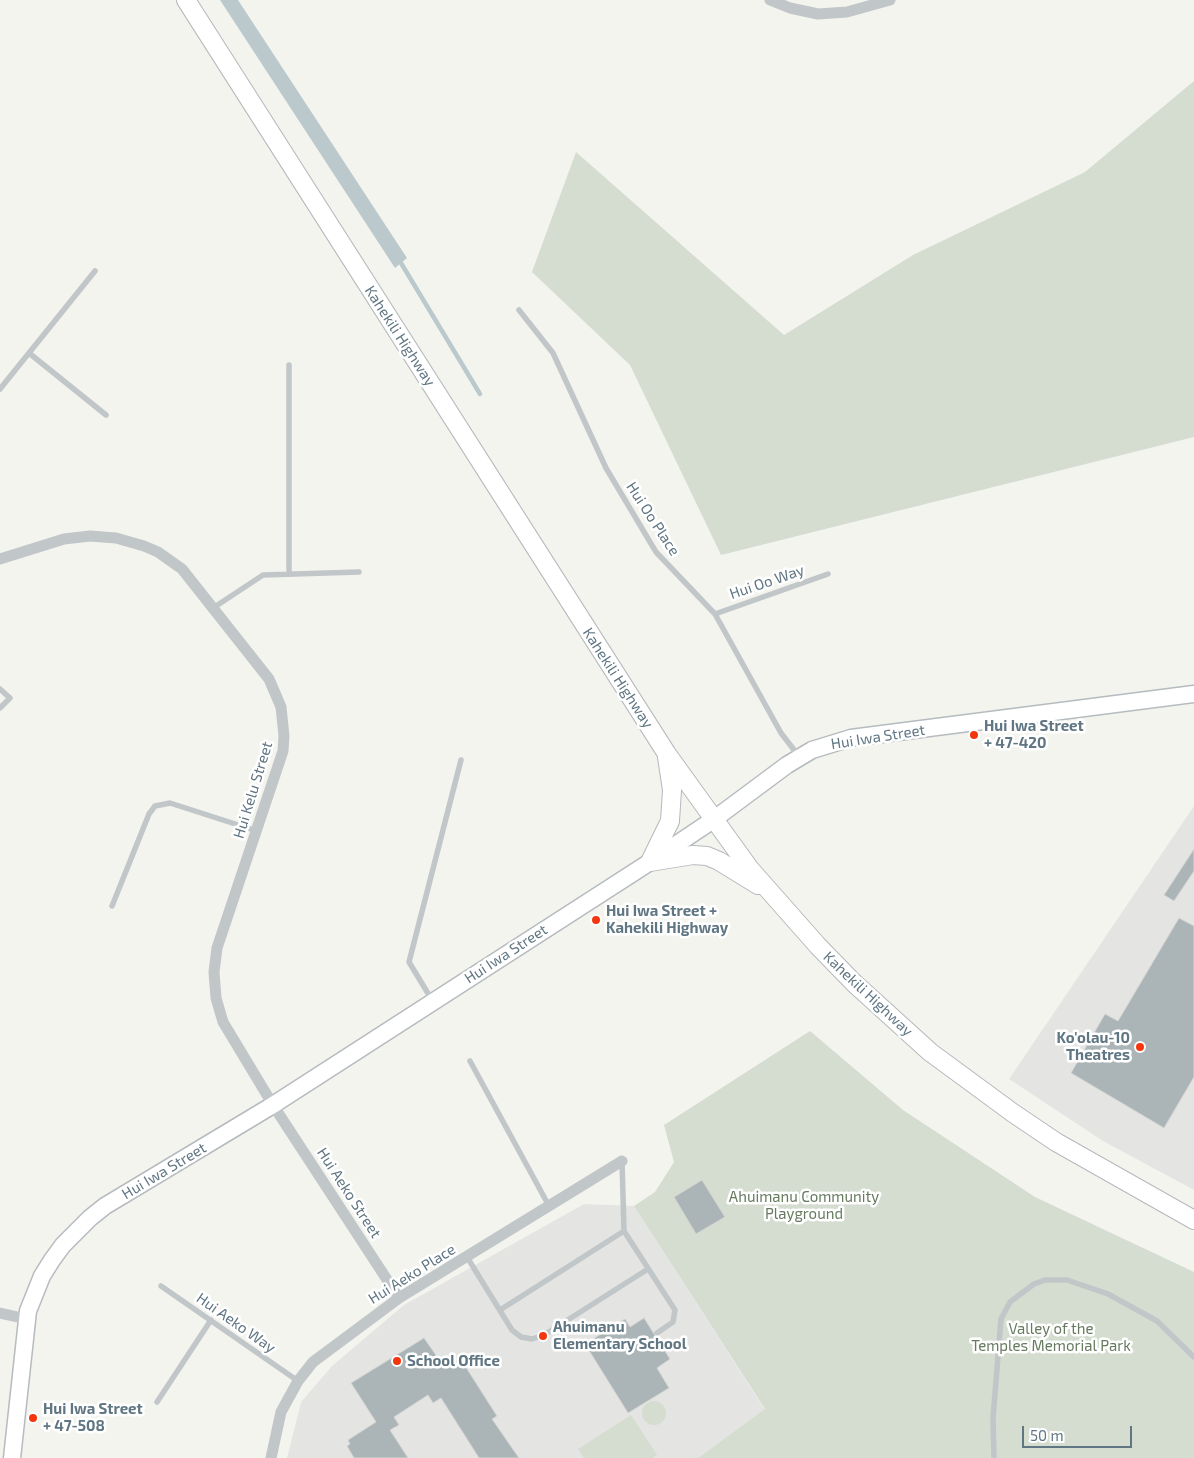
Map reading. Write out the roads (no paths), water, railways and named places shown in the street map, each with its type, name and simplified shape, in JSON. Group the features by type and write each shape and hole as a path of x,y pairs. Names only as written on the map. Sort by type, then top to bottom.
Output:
{"main road":[{"name":"Kahekili Highway","path":"186,0 667,754 714,820 771,893 854,983 917,1040 971,1083 1077,1154 1194,1220"},
{"path":"650,862 670,821 672,807 667,754"},
{"path":"650,862 693,855 707,856 719,861 771,893"}],"street":[{"path":"770,0 804,12 832,14 861,9 890,0"},
{"name":"Hui Kelu Street","path":"0,557 77,537 103,536 130,541 158,552 182,569 261,666 276,692 281,707 284,729 283,751 217,948 214,985 223,1022 273,1105"},
{"name":"Hui Iwa Street","path":"12,1458 27,1319 34,1293 52,1260 70,1238 105,1206 273,1105 714,820 800,757 825,745 851,738 1194,694"},
{"name":"Hui Aeko Street","path":"273,1105 399,1298"},
{"name":"Hui Aeko Place","path":"270,1458 281,1412 298,1380 313,1362 399,1298 622,1161"},
{"path":"0,1313 27,1319"}],"lane":[{"path":"0,389 95,271"},
{"name":"Hui Oo Place","path":"519,310 554,352 606,468 656,552 715,614 781,733 800,757"},
{"path":"29,353 106,415"},
{"path":"289,365 289,574"},
{"path":"213,608 258,577 359,572"},
{"name":"Hui Oo Way","path":"715,614 828,574"},
{"path":"0,689 10,698 0,708"},
{"path":"433,1002 409,962 461,760"},
{"path":"112,906 149,814 155,806 170,803 257,831"},
{"path":"470,1061 549,1207"},
{"path":"622,1161 624,1231 675,1314 673,1322 657,1333"},
{"path":"500,1310 624,1231"},
{"path":"467,1257 516,1334 526,1339 539,1338 648,1269"},
{"path":"994,1458 993,1418 1001,1319 1010,1302 1034,1284 1044,1280 1067,1280 1108,1294 1158,1321 1194,1357"},
{"name":"Hui Aeko Way","path":"161,1286 298,1380"},
{"path":"157,1402 211,1320"}],"waterway":[{"path":"398,258 480,394"}],"place":[{"name":"Hui Iwa Street + 47-420","path":"974,735"},
{"name":"Hui Iwa Street + Kahekili Highway","path":"596,920"},
{"name":"Ko'olau-10 Theatres","path":"1140,1047"},
{"name":"Ahuimanu Elementary School","path":"543,1336"},
{"name":"School Office","path":"397,1361"},
{"name":"Hui Iwa Street + 47-508","path":"33,1418"}],"park label":[{"name":"Ahuimanu Community Playground","path":"804,1206"},
{"name":"Valley of the Temples Memorial Park","path":"1051,1338"}]}
